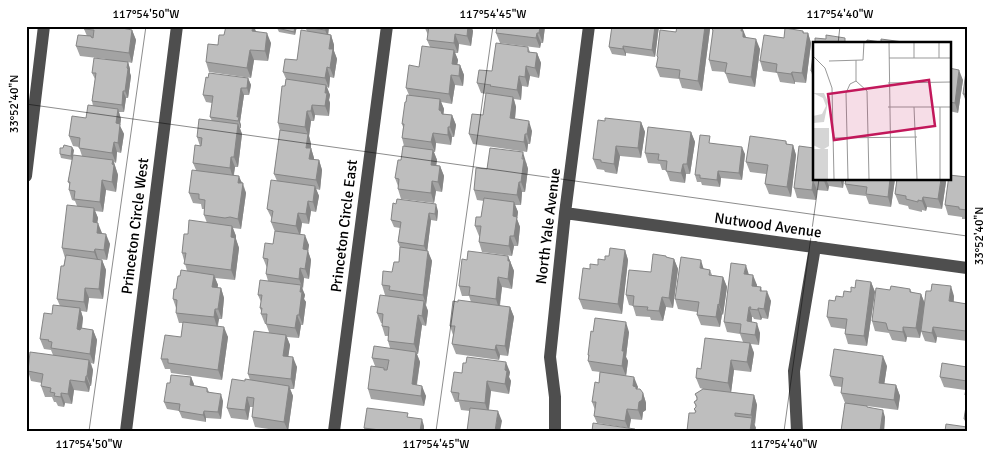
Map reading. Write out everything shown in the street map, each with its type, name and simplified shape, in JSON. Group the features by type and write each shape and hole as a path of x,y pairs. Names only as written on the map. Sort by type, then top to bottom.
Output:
{"street":[{"path":"26,176 44,26"},
{"name":"Princeton Circle West","path":"126,431 177,26"},
{"name":"Princeton Circle East","path":"334,431 387,26"},
{"name":"North Yale Avenue","path":"555,431 555,397 550,357 565,213 589,26"},
{"name":"Nutwood Avenue","path":"565,213 967,268"},
{"path":"797,431 794,371 815,247"}],"building":[{"path":"85,26 122,26 122,28 132,30 129,53 76,46 78,35 91,36 93,38 94,30 84,29"},
{"path":"226,26 253,26 252,31 267,33 265,51 250,50 247,68 206,62 208,44 218,45 219,35 224,35"},
{"path":"278,26 295,26 294,32 277,28"},
{"path":"305,26 326,26 325,30"},
{"path":"429,26 468,26 467,36 455,34 454,43 427,40"},
{"path":"497,26 540,26 536,38 496,33"},
{"path":"612,26 655,26 652,50 623,46 623,49 609,47"},
{"path":"677,26 705,26 698,81 679,78 680,70 656,67 660,30 676,32"},
{"path":"712,26 742,27 743,37 756,39 751,77 725,73 727,63 709,60"},
{"path":"785,28 808,33 802,73 776,72 777,64 760,61 764,35 784,38"},
{"path":"301,30 331,35 329,49 333,49 330,68 327,67 325,78 283,72 285,59 297,60"},
{"path":"826,35 845,38 845,42 815,42 815,38 826,39"},
{"path":"881,39 903,42 881,42"},
{"path":"496,43 528,47 528,52 537,53 535,68 526,66 525,77 519,76 517,90 477,83 479,70 492,71"},
{"path":"422,46 454,50 452,64 460,65 459,76 451,75 449,94 406,88 409,65 419,67"},
{"path":"813,54 813,72 811,71"},
{"path":"94,58 128,62 122,105 92,101 96,73 92,73"},
{"path":"967,64 967,94 963,94"},
{"path":"950,68 959,70 955,103 950,102"},
{"path":"209,73 248,78 247,88 241,88 238,121 210,117 213,96 203,95 206,77 208,78"},
{"path":"286,79 326,85 325,106 312,105 311,111 307,111 305,127 278,123 282,86 285,86"},
{"path":"486,93 513,97 510,118 529,121 524,142 469,134 472,114 483,115"},
{"path":"407,95 440,99 439,110 442,114 452,115 450,127 448,127 448,135 433,133 431,142 402,138 404,124 402,124"},
{"path":"88,105 118,109 116,123 120,124 118,143 114,142 112,153 79,148 80,138 69,136 72,116 86,118"},
{"path":"605,118 641,122 638,148 616,146 614,164 593,159 598,120 605,121"},
{"path":"199,119 238,124 234,157 231,157 230,168 193,163 195,145 201,146 202,138 197,137"},
{"path":"648,127 691,132 687,164 683,164 681,173 666,171 667,161 658,160 659,154 645,153"},
{"path":"280,130 308,134 306,148 311,148 309,159 319,160 316,180 274,174"},
{"path":"700,135 710,136 709,143 742,147 739,173 718,171 717,180 700,178 700,175 695,175"},
{"path":"750,136 786,141 786,144 793,145 787,187 765,184 768,165 746,162"},
{"path":"64,145 72,147 71,156 60,154 60,148 63,148"},
{"path":"403,146 433,150 431,165 440,166 438,182 432,181 431,193 398,189 399,179 395,178"},
{"path":"799,146 813,148 812,190 794,188"},
{"path":"490,148 523,152 521,182 519,182 517,195 474,190 476,168 487,169"},
{"path":"73,155 113,160 112,182 102,180 100,202 74,199 75,191 69,190 70,182 68,182"},
{"path":"192,170 239,176 238,183 243,183 238,219 204,215 205,200 199,199 199,194 189,193"},
{"path":"950,175 967,177 967,210 945,205"},
{"path":"271,180 315,186 313,202 308,201 306,214 298,213 296,226 271,222 273,211 267,209"},
{"path":"846,180 890,180 888,197 866,194 867,187 845,184"},
{"path":"897,180 941,180 938,199 923,197 922,201 918,200 918,202 906,199 906,196 895,194"},
{"path":"484,198 514,202 513,216 517,217 514,236 510,236 509,246 479,242 481,226 475,226 476,217 481,217"},
{"path":"397,199 436,204 435,214 429,213 424,246 398,242 401,222 391,220 393,203 396,204"},
{"path":"67,205 94,208 93,222 98,223 97,233 106,234 104,250 95,249 94,252 62,248"},
{"path":"189,220 232,226 231,237 235,238 231,270 184,264 186,253 182,253 184,234 188,234"},
{"path":"275,231 305,235 303,249 308,250 305,269 300,268 299,279 266,274 268,259 263,258 265,243 273,244"},
{"path":"400,247 428,251 423,295 389,290 390,286 382,285 383,271 392,272 394,262 399,262"},
{"path":"610,248 625,250 618,304 579,299 583,268 590,269 590,264 598,265 598,259 605,260 605,256 609,256"},
{"path":"468,251 508,256 508,261 510,261 508,279 498,277 496,299 469,295 470,287 459,286 462,259 467,260"},
{"path":"653,254 674,259 669,298 662,297 659,311 647,310 648,307 633,306 634,296 626,295 629,270 651,272"},
{"path":"66,255 102,260 99,289 85,288 84,302 57,299 61,266 64,266"},
{"path":"681,257 701,260 700,268 710,270 709,275 723,277 716,317 697,315 699,302 675,299"},
{"path":"731,263 746,265 744,274 753,275 752,286 761,287 760,291 767,291 764,309 750,309 751,307 749,307 747,321 757,323 755,335 740,333 741,324 724,322"},
{"path":"181,270 214,275 212,287 221,288 218,309 215,309 214,317 176,313 177,300 173,299 174,289 176,289"},
{"path":"260,280 301,285 299,315 297,315 295,328 266,324 267,314 261,314 262,308 260,308 262,295 258,295"},
{"path":"856,280 871,282 864,336 845,334 847,319 827,317 829,300 835,301 836,296 843,297 844,291 851,292 851,287 855,288"},
{"path":"932,284 951,286 949,301 967,304 966,331 933,327 932,333 921,331 926,291 931,291"},
{"path":"891,286 910,289 910,292 921,294 916,328 903,327 903,332 888,330 886,323 872,321 876,288 890,290"},
{"path":"380,295 424,301 422,316 418,315 414,344 388,341 389,327 382,326 383,314 377,313"},
{"path":"458,300 510,307 505,346 496,345 495,350 452,344 455,326 450,326 453,301 458,302"},
{"path":"53,305 80,308 77,329 93,330 90,354 51,348 52,342 40,339 44,313 52,314"},
{"path":"595,318 626,322 622,366 588,361 591,331 593,332"},
{"path":"183,322 224,327 218,370 168,363 168,359 161,359 165,335 181,337"},
{"path":"254,331 286,335 283,356 293,357 291,379 248,374"},
{"path":"705,338 750,343 747,362 731,360 728,383 696,378 697,368 701,369"},
{"path":"374,346 416,352 412,384 422,386 421,396 368,389 371,366 387,370 389,360 372,358"},
{"path":"834,349 883,356 879,383 896,385 894,400 841,393 843,378 830,376"},
{"path":"30,352 89,360 85,382 70,380 68,394 61,393 61,397 54,396 55,393 50,392 51,388 41,386 43,374 28,371"},
{"path":"467,357 506,362 505,384 487,381 485,403 458,400 459,393 451,392 454,372 462,373 463,363 466,363"},
{"path":"942,363 967,367 967,381 940,377"},
{"path":"600,372 634,377 633,386 636,389 640,389 643,393 638,410 627,409 625,421 594,416 596,402 592,402 595,382 599,383"},
{"path":"171,375 191,377 190,385 207,388 207,392 221,394 218,412 204,411 203,415 179,411 180,404 164,402 167,383 170,383"},
{"path":"232,379 245,381 245,379 289,386 284,422 252,417 254,398 247,397 245,410 227,408"},
{"path":"703,389 754,395 751,415 735,413 735,416 752,418 750,431 687,431 689,413 695,413 696,411 694,409 696,405 694,402 697,400 695,394"},
{"path":"967,400 967,419 964,419"},
{"path":"845,403 883,410 880,431 841,431"},
{"path":"367,408 408,413 407,417 422,419 420,431 380,431 364,428"},
{"path":"470,408 498,411 495,431 467,431"},
{"path":"593,423 635,429 635,431 592,431"},
{"path":"946,424 967,427 967,431 945,431"}]}
